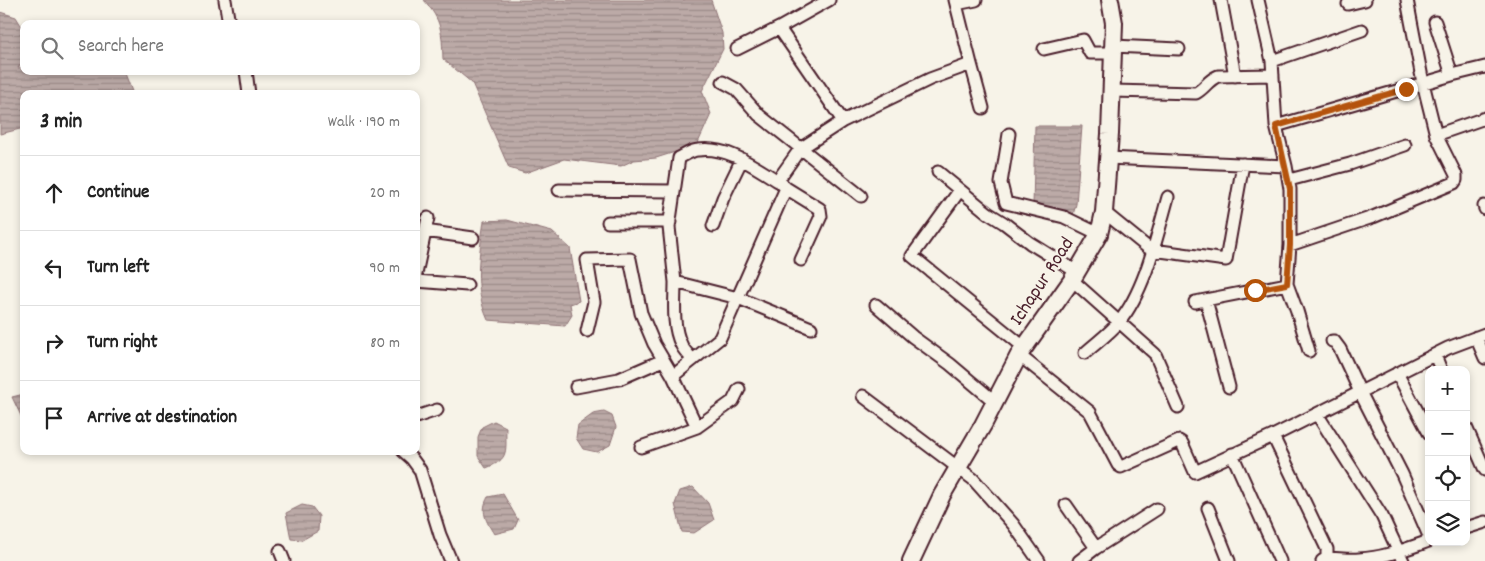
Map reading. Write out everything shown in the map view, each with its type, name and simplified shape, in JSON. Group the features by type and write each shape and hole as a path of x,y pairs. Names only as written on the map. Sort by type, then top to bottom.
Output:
{"street":[{"path":"225,0 228,20"},
{"path":"737,49 829,0"},
{"path":"976,0 956,2 982,108"},
{"name":"Ichapur Road","path":"911,561 942,494 1022,351 1074,276 1099,234 1104,212 1110,134 1114,23 1110,0"},
{"path":"1221,0 1235,76"},
{"path":"1258,0 1272,61 1276,126 1289,180 1290,245 1287,284 1309,351"},
{"path":"1348,4 1364,0"},
{"path":"1290,245 1373,217 1454,183 1456,180 1456,175 1436,134 1423,83 1407,0"},
{"path":"1435,22 1452,75"},
{"path":"779,28 843,121"},
{"path":"1272,61 1362,30"},
{"path":"1044,49 1084,40 1090,53 1113,49 1179,48"},
{"path":"673,376 720,338 738,298 782,185 800,149 843,121 930,79 972,64"},
{"path":"1276,126 1485,67"},
{"path":"247,75 248,90"},
{"path":"1112,91 1196,93 1204,89 1211,79 1218,76 1273,75"},
{"path":"723,82 736,89 759,115 861,196"},
{"path":"1436,134 1485,118"},
{"path":"1008,134 1001,183 1006,203 1064,217 1099,234"},
{"path":"1289,180 1350,164 1405,145"},
{"path":"693,360 681,346 675,321 675,282 670,244 670,222 679,158 696,150 722,150 742,159 820,209 821,216 801,260"},
{"path":"1107,158 1286,166"},
{"path":"713,226 723,198 742,159"},
{"path":"1104,212 1153,250 1226,260 1243,164"},
{"path":"938,172 1074,276 1119,322 1155,354 1178,407"},
{"path":"558,190 674,191"},
{"path":"960,190 912,256 1090,412 1118,465 1121,467 1179,441 1182,443 1195,472 1273,436 1435,354 1481,336 1485,358"},
{"path":"1085,352 1119,322 1136,296 1153,250 1168,197"},
{"path":"420,255 428,218"},
{"path":"608,222 670,222"},
{"path":"425,231 473,238"},
{"path":"587,331 594,302 587,260 630,259 641,313 654,344 673,376 697,427"},
{"path":"420,281 466,285"},
{"path":"675,282 738,298 811,328"},
{"path":"1229,387 1201,301 1287,284"},
{"path":"876,305 995,402"},
{"path":"1332,341 1340,349 1402,474 1425,527"},
{"path":"1435,354 1440,366"},
{"path":"576,387 619,379 663,360"},
{"path":"1397,374 1425,426"},
{"path":"641,447 697,427 733,401 739,389"},
{"path":"863,396 957,469 973,479 1013,524 1039,561"},
{"path":"420,416 437,410"},
{"path":"1317,414 1382,516 1402,556"},
{"path":"1273,436 1327,550 1324,559 1366,560 1402,556 1425,543"},
{"path":"1470,436 1485,470"},
{"path":"1232,454 1280,561"},
{"path":"408,455 420,470 440,535 451,561"},
{"path":"1066,505 1096,548"},
{"path":"1208,508 1229,561"},
{"path":"1078,561 1158,509"},
{"path":"1470,527 1485,522"}],"shaded area":[{"path":"424,0 711,0 722,33 723,49 702,91 711,114 697,145 656,158 634,160 621,166 564,159 525,173 509,168 472,83 443,59 440,27 430,7"},
{"path":"0,12 16,17 20,24 20,65 18,68 20,68 20,75 126,75 131,90 20,90 20,129 0,134"},
{"path":"1035,126 1082,126 1076,204 1073,215 1033,206"},
{"path":"507,220 552,232 570,248 579,301 570,304 572,315 565,326 488,320 480,296 478,271 484,221"},
{"path":"20,395 20,414 12,397"},
{"path":"604,412 612,416 616,427 610,445 597,452 583,449 576,438 578,425 593,414"},
{"path":"494,421 506,427 506,448 500,461 486,468 478,456 478,437 482,427"},
{"path":"693,487 708,503 714,520 694,533 682,532 675,504 680,491"},
{"path":"503,494 518,520 514,529 494,534 486,520 484,507 488,497"},
{"path":"302,505 312,507 319,516 318,531 302,540 291,539 286,513"}],"route":[{"path":"1255,290 1287,284 1290,245 1290,189 1276,126 1406,89"}]}
